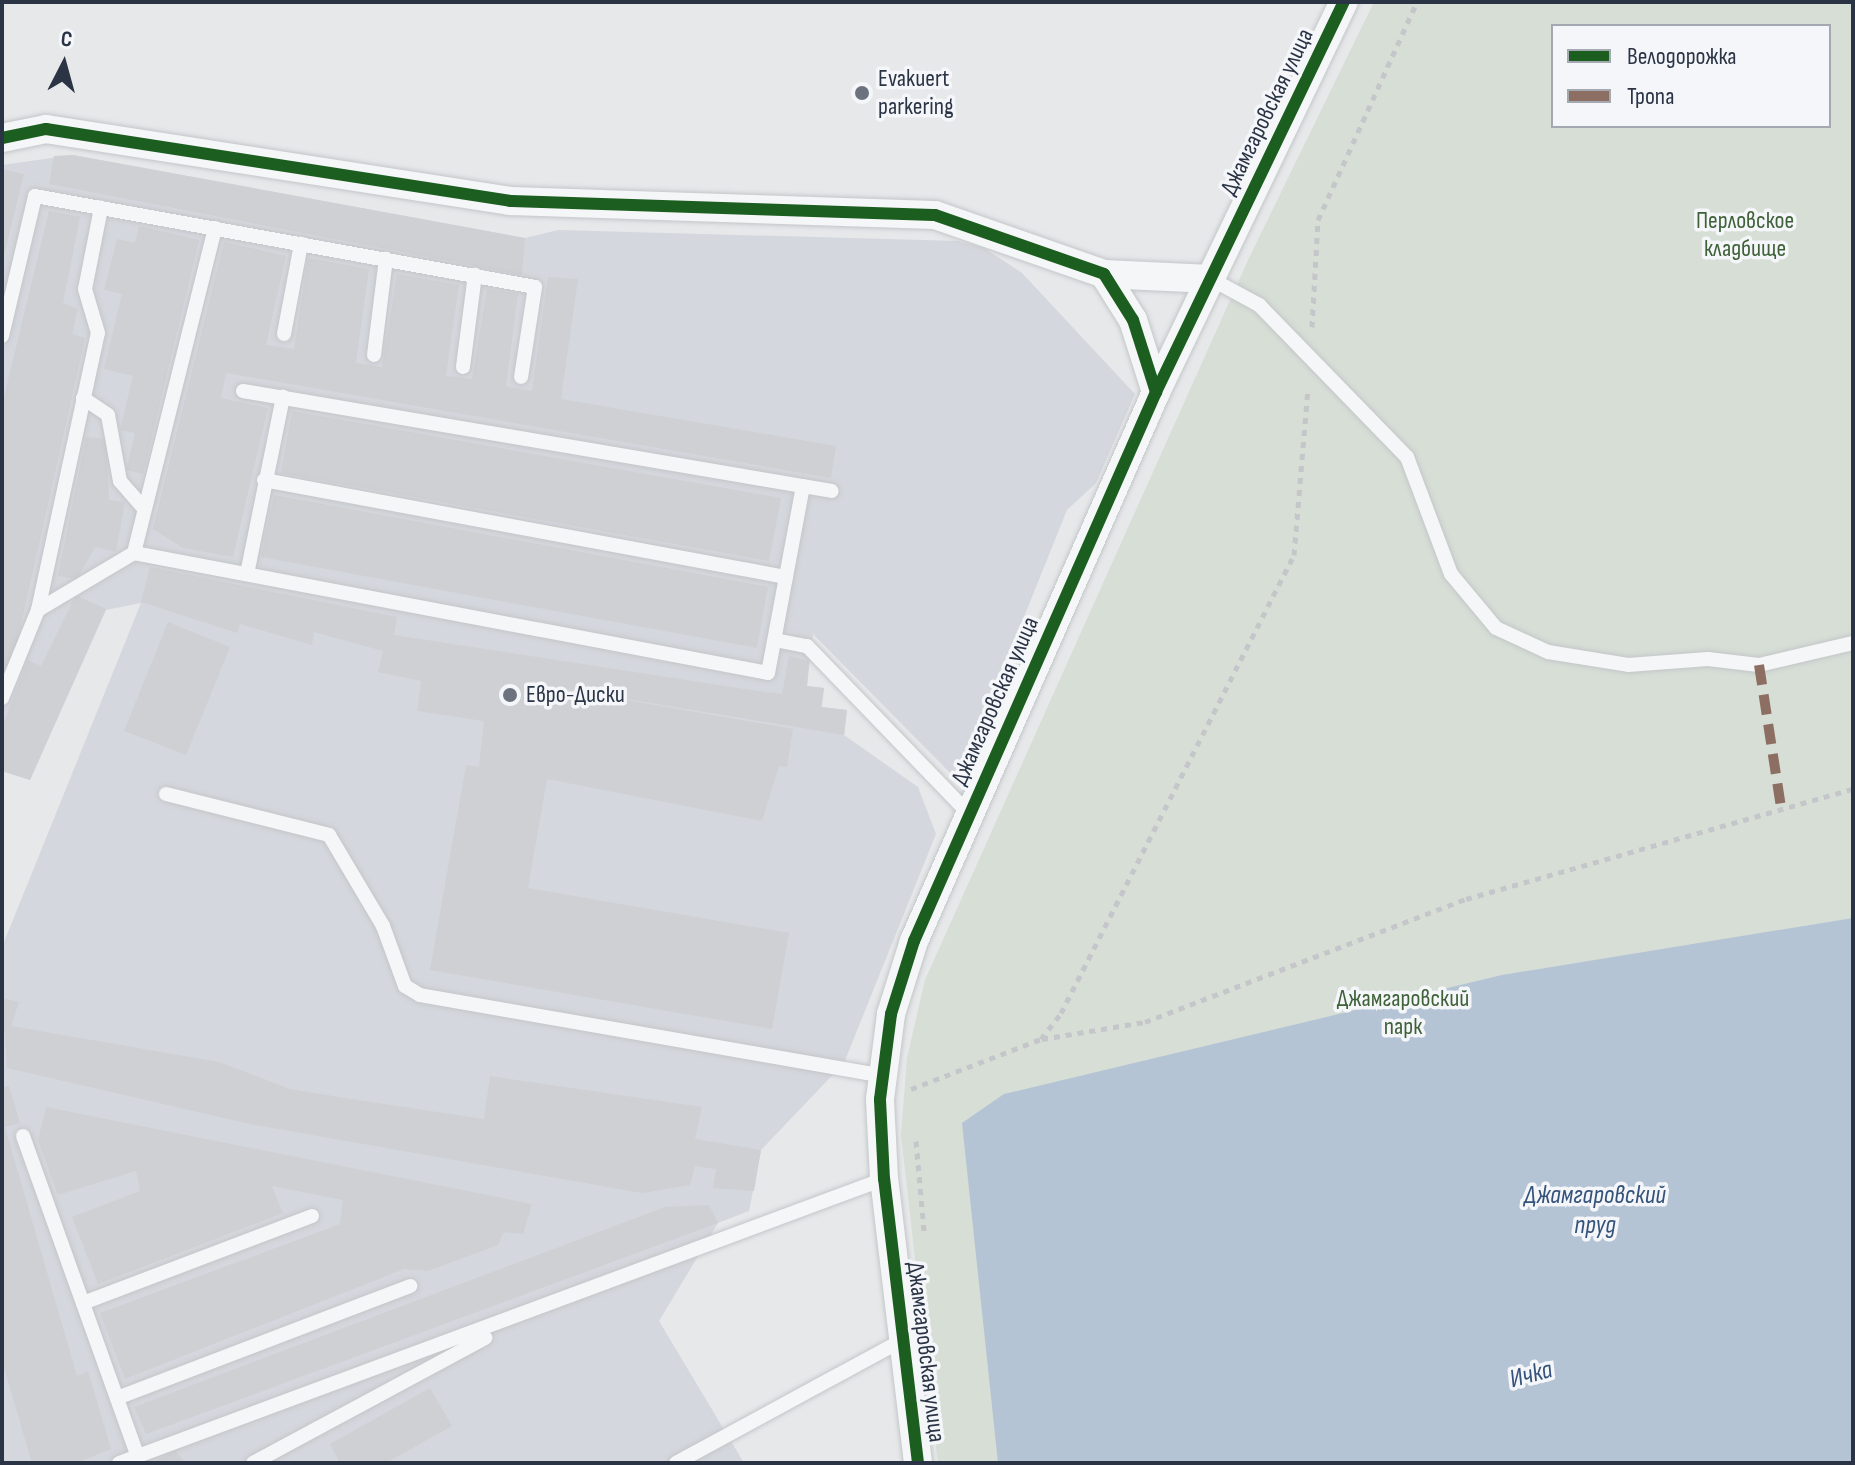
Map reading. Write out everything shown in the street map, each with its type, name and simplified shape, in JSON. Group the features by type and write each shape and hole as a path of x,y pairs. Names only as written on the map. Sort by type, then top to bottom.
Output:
{"street":[{"name":"Джамгаровская улица","path":"918,1463 884,1179 882,1087 891,1014 914,941 1156,392 1344,2"},
{"path":"2,138 46,129 510,201 935,215 1104,274 1211,279"},
{"path":"1104,274 1133,320 1156,392"}],"lane":[{"path":"2,336 35,196 535,287 521,377"},
{"path":"2,698 38,610 98,333 85,289 101,208"},
{"path":"134,553 215,228"},
{"path":"284,334 301,244"},
{"path":"374,355 386,259"},
{"path":"463,367 475,275"},
{"path":"1211,279 1259,305 1310,361 1407,457 1451,574 1507,633 1548,652 1628,665 1708,659 1759,665 1853,643"},
{"path":"243,391 832,491"},
{"path":"247,574 283,397"},
{"path":"83,398 108,415 120,481 144,509"},
{"path":"264,480 786,577"},
{"path":"38,610 134,553 768,673 803,486"},
{"path":"775,640 807,646 969,814"},
{"path":"166,794 329,835 383,926 405,986 420,995 882,1087"},
{"path":"23,1136 137,1455"},
{"path":"119,1463 529,1314 884,1179"},
{"path":"83,1303 312,1216"},
{"path":"117,1398 410,1286"},
{"path":"253,1463 529,1314"},
{"path":"676,1463 901,1341"}],"path":[{"path":"1041,1039 1294,555 1318,220 1417,2"},
{"path":"882,1087 1041,1039 1145,1022 1466,899 1853,789"}],"shaded area":[{"path":"73,155 525,238 558,230 958,241 984,248 1022,273 1135,394 1096,483 1067,510 958,781 813,634 807,686 824,688 822,707 847,710 844,735 918,787 936,834 844,1063 761,1150 749,1211 718,1223 659,1321 744,1463 2,1463 2,947 141,603 106,610 30,780 2,771 2,165"}],"green space":[{"name":"Джамгаровский парк","path":"1374,2 1853,2 1853,1463 938,1463 901,1135 907,1058 925,980 1249,258"}],"water":[{"name":"Джамгаровский пруд","path":"1853,918 1853,1463 998,1463 962,1123 1004,1094 1502,975"}],"building":[{"path":"73,155 525,238 522,275 49,184 54,156"},
{"path":"2,169 24,174 3,259 2,259"},
{"path":"49,211 80,217 63,303 78,309 72,334 85,338 16,647 2,677 2,405"},
{"path":"139,226 199,240 143,474 126,470 135,433 120,430 133,376 104,369 122,294 104,290 117,239 135,243"},
{"path":"224,242 286,256 266,345 294,349 308,258 369,269 356,363 382,367 397,274 459,285 446,376 472,379 487,289 518,294 506,386 532,391 548,277 578,279 561,399 836,446 831,478 226,373 221,398 268,408 233,557 183,548 153,529"},
{"path":"292,411 781,498 769,561 281,473"},
{"path":"86,437 106,439 109,500 125,502 116,552 95,547 77,579 58,576"},
{"path":"274,495 768,587 757,648 261,557"},
{"path":"150,567 397,617 394,635 764,692 782,694 789,656 809,661 807,686 824,688 821,707 847,710 844,735 489,676 793,729 787,767 779,766 762,821 547,779 528,888 789,933 772,1029 430,970 466,765 479,767 484,721 417,711 421,681 378,672 383,651 314,632 312,645 240,624 237,633 141,602"},
{"path":"76,595 106,609 30,780 2,771 2,727 28,660 41,666"},
{"path":"168,622 230,647 186,755 124,731"},
{"path":"2,998 19,1002 11,1026 219,1062 290,1089 364,1101 484,1119 490,1076 702,1107 695,1139 761,1150 754,1191 713,1188 716,1169 695,1166 690,1185 642,1193 250,1124 7,1068"},
{"path":"9,1086 20,1123 5,1127 77,1376 88,1371 111,1449 76,1463 32,1463 2,1361 2,1087"},
{"path":"46,1107 532,1204 523,1234 504,1232 498,1245 428,1271 404,1269 125,1379 100,1313 340,1224 343,1200 272,1186 283,1213 98,1284 72,1217 140,1191 136,1171 58,1195 38,1140"},
{"path":"709,1205 718,1223 146,1434 134,1407 665,1207"},
{"path":"430,1388 452,1426 386,1463 340,1463 330,1444"},
{"path":"175,1451 186,1463 151,1463"}],"marked path":[{"path":"1759,665 1781,807"}],"cycle path":[{"path":"918,1463 884,1179 880,1099 891,1014 914,941 1156,392 1344,2"},
{"path":"2,138 46,129 510,201 935,215 1104,274 1133,320 1156,392"}],"place":[{"name":"Evakuert parkering","path":"862,93"},
{"name":"Евро-Диски","path":"510,695"}],"park label":[{"name":"Перловское кладбище","path":"1745,235"}],"water label":[{"name":"Ичка","path":"1531,1375"}]}
